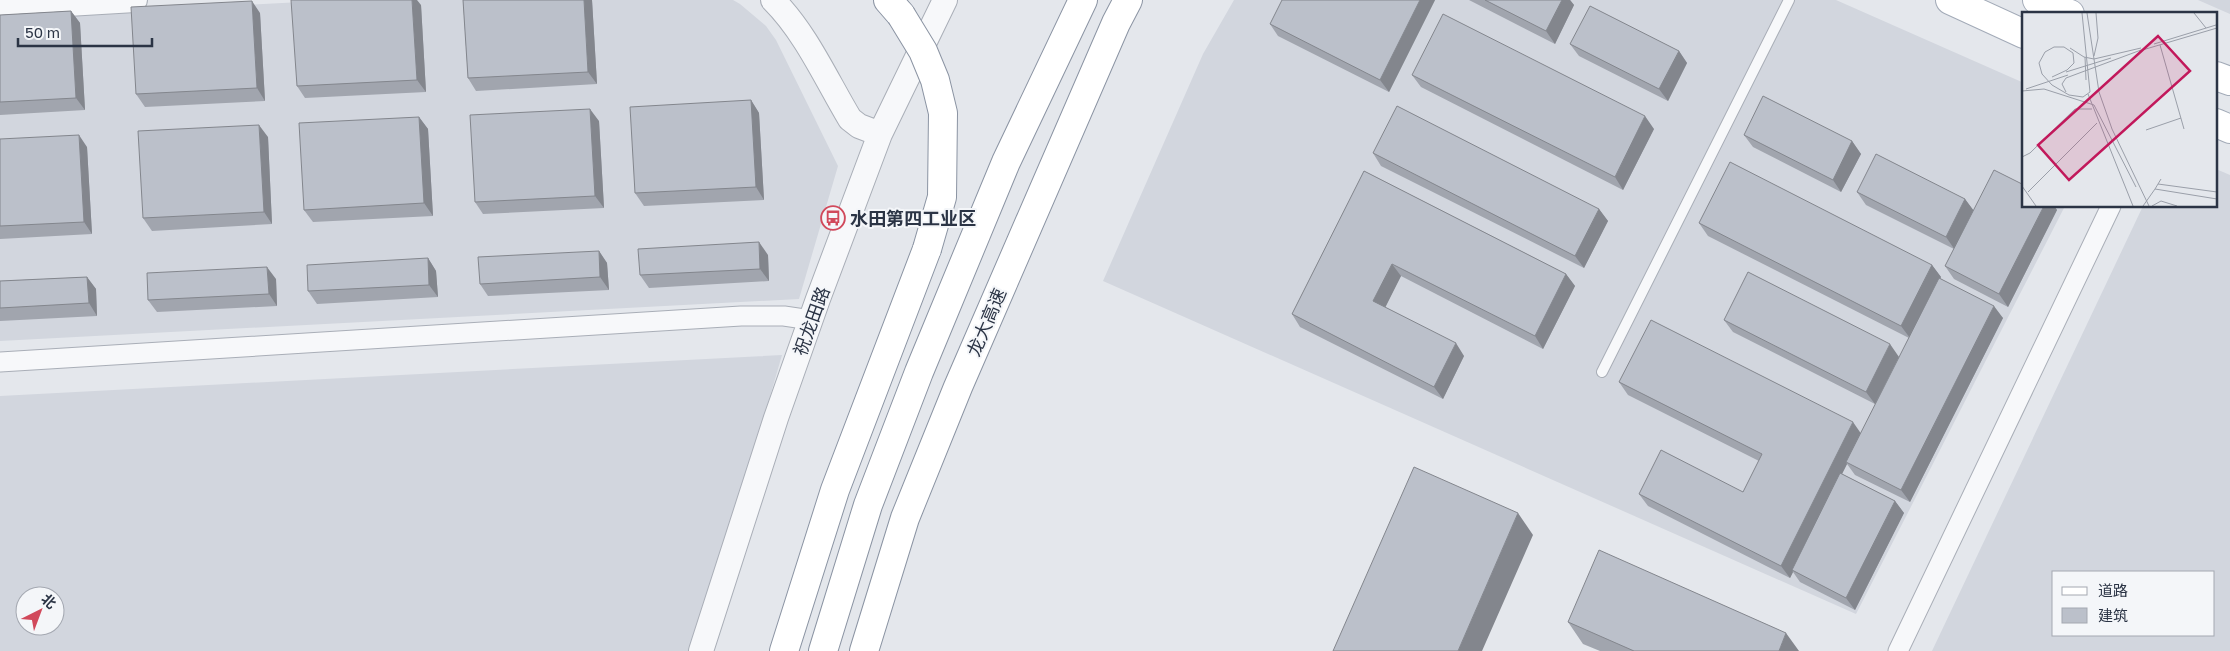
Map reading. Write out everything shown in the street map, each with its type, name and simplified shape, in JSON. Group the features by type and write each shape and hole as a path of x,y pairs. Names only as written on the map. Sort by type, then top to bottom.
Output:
{"main road":[{"path":"823,651 868,505 919,372 1006,162 1083,0"},
{"name":"龙大高速","path":"864,651 904,518 966,368 1116,23 1128,0"},
{"path":"1950,0 2022,33"},
{"path":"2037,0 2065,12"},
{"path":"784,651 835,490 927,249 942,197 943,113 935,80 923,51 895,7"},
{"path":"2218,77 2230,81"},
{"path":"2218,124 2230,129"}],"street":[{"path":"0,8 135,0"},
{"path":"773,0 788,15 801,35 850,119 859,126 880,134"},
{"name":"祝龙田路","path":"702,651 776,418 880,134 945,0"},
{"path":"1898,651 2110,208"},
{"path":"0,362 741,316 784,316 811,320"}],"lane":[{"path":"1602,372 1789,0"}],"shaded area":[{"path":"339,0 733,0 740,4 766,26 776,40 838,166 799,299 0,341 0,18"},
{"path":"1234,0 1836,0 2022,82 2022,208 2064,208 1856,614 1103,281 1203,54"},
{"path":"2198,0 2230,0 2230,14"},
{"path":"2218,170 2230,175 2230,651 1932,651 2142,208 2218,208"},
{"path":"782,355 696,651 0,651 0,396"}],"building":[{"path":"291,0 412,0 417,80 297,86"},
{"path":"463,0 584,0 588,72 468,78"},
{"path":"1282,0 1420,0 1380,80 1270,24"},
{"path":"1485,0 1562,0 1546,31"},
{"path":"252,1 257,88 136,94 131,7"},
{"path":"1590,6 1679,51 1659,89 1570,44"},
{"path":"71,11 76,98 0,102 0,15"},
{"path":"1443,14 1645,116 1615,177 1412,75"},
{"path":"1763,96 1852,141 1833,180 1744,135"},
{"path":"751,100 756,187 635,193 630,107"},
{"path":"1397,106 1599,209 1575,256 1373,153"},
{"path":"590,109 595,196 475,202 470,115"},
{"path":"419,117 424,203 304,210 299,123"},
{"path":"259,125 264,212 143,218 138,131"},
{"path":"79,135 84,222 0,226 0,139"},
{"path":"1876,154 1965,199 1946,237 1857,192"},
{"path":"1730,162 1932,265 1901,326 1699,223"},
{"path":"1994,170 2022,184 2022,208 2043,208 1999,294 1945,266"},
{"path":"1364,171 1566,274 1535,336 1392,264 1373,301 1456,343 1434,387 1292,314"},
{"path":"759,242 760,269 640,275 638,249"},
{"path":"599,251 600,277 480,284 478,257"},
{"path":"428,258 429,285 308,291 307,265"},
{"path":"267,267 269,294 148,300 147,273"},
{"path":"1748,272 1890,344 1866,392 1724,320"},
{"path":"87,277 89,303 0,308 0,281"},
{"path":"1939,278 1994,306 1901,490 1846,462"},
{"path":"1651,320 1853,422 1781,566 1639,494 1661,450 1743,492 1762,454 1619,382"},
{"path":"1414,467 1518,513 1458,651 1333,651"},
{"path":"1840,473 1895,501 1846,598 1792,570"},
{"path":"1599,550 1786,633 1779,651 1634,651 1568,622"}],"place":[{"name":"水田第四工业区","path":"833,218"}]}
